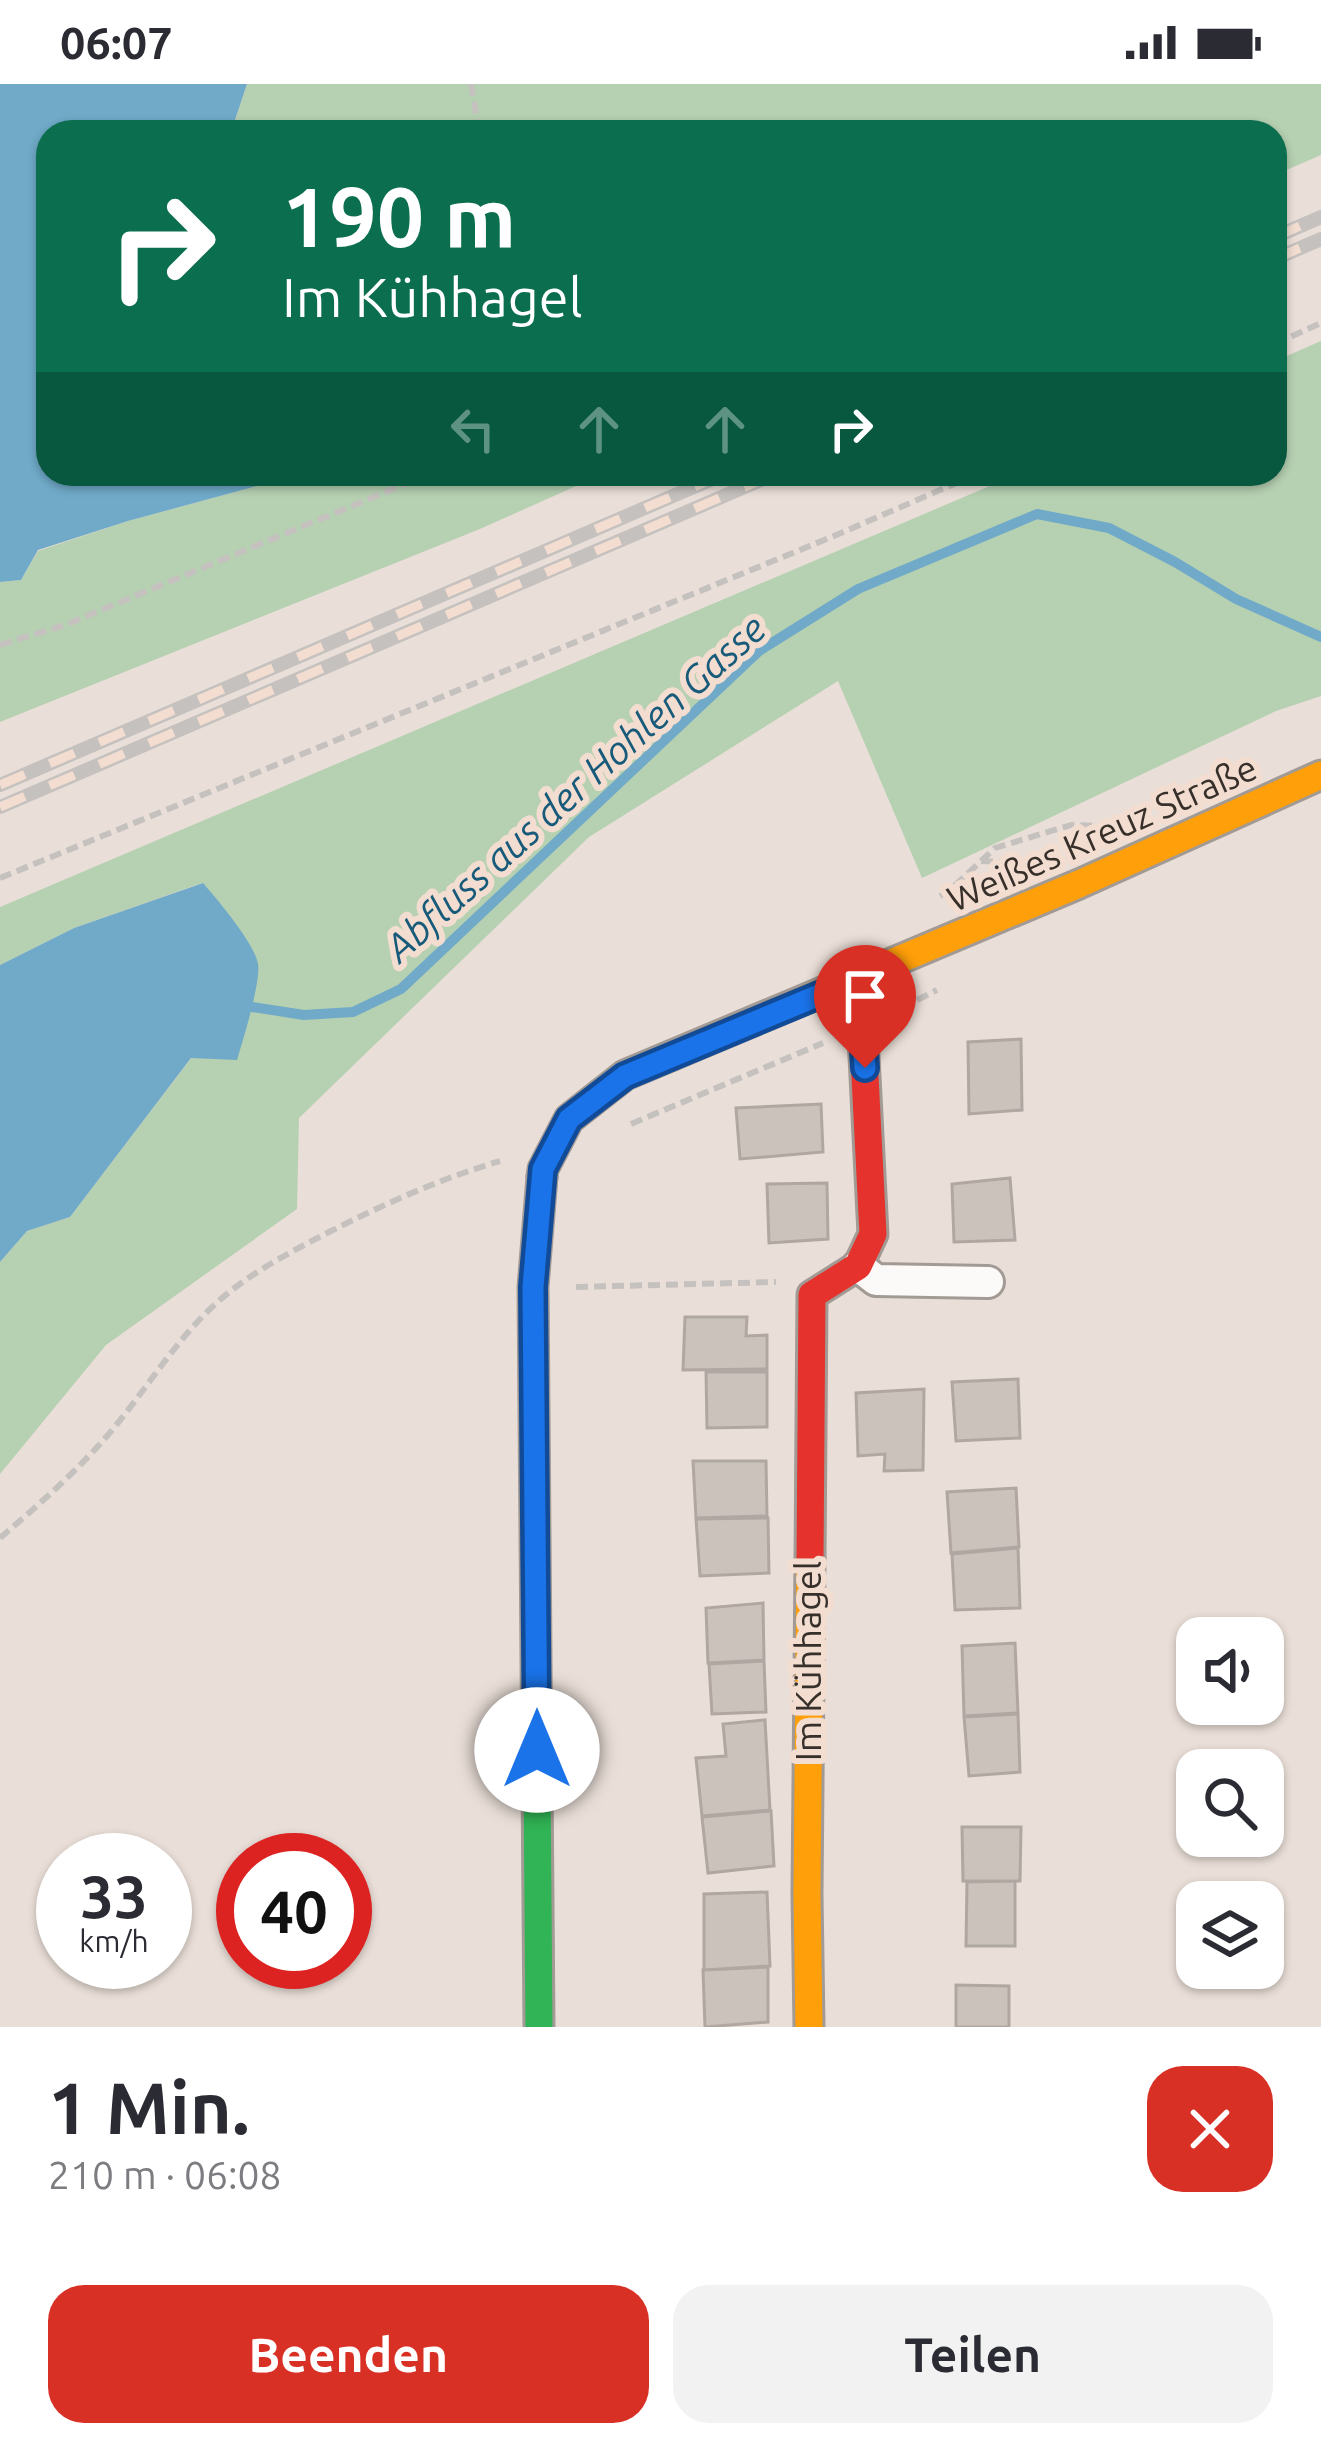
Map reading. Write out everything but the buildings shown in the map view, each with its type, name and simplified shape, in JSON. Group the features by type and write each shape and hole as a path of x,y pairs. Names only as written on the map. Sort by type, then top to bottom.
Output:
{"street":[{"name":"Weißes Kreuz Straße","path":"539,2027 533,1287 543,1169 569,1119 625,1076 1321,775"},
{"path":"812,1295 858,1266 874,1234 860,978"},
{"path":"858,1266 876,1280 988,1282"},
{"name":"Im Kühhagel","path":"809,2027 812,1295"}],"path":[{"path":"474,86 478,120"},
{"path":"1287,339 1321,323"},
{"path":"0,645 65,625 400,486"},
{"path":"0,878 949,486"},
{"path":"981,861 1032,863"},
{"path":"628,1125 942,988"},
{"path":"0,1538 114,1428 210,1310 263,1266 376,1208 444,1178 500,1161"},
{"path":"575,1287 786,1282 812,1295"}],"green space":[{"path":"247,84 1321,84 1321,155 1287,170 1287,120 235,120"},
{"path":"1321,341 1321,696 1276,711 922,878 838,681 589,837 299,1118 297,1209 106,1345 0,1474 0,1262 27,1231 70,1217 192,1057 202,883 74,928 0,965 0,907 990,486 1287,486 1287,356"},
{"path":"257,486 576,486 0,722 0,582 21,580 38,551"}],"water":[{"path":"0,84 247,84 235,120 36,120 36,486 257,486 38,550 21,580 0,582"},
{"path":"203,883 243,934 258,964 237,1060 191,1058 70,1217 27,1231 0,1262 0,965 74,928"}],"waterway":[{"name":"Abfluss aus der Hohlen Gasse","path":"252,1007 304,1015 353,1012 401,989 759,651 858,589 1037,514 1109,528 1236,599 1321,637"}],"railway":[{"path":"1287,232 1321,217"},
{"path":"1287,254 1321,239"},
{"path":"0,785 696,486"},
{"path":"0,807 747,486"}],"traffic: fast":[{"path":"539,2027 533,1287 542,1177"}],"traffic: slow":[{"path":"542,1177 569,1119 625,1075 1079,884 1321,775"},
{"path":"809,2027 810,1560"}],"traffic: jam":[{"path":"810,1560 812,1295 858,1266 873,1234 860,978"}],"route":[{"path":"537,1750 533,1287 543,1169 569,1119 625,1076 860,978 865,1068"}]}
